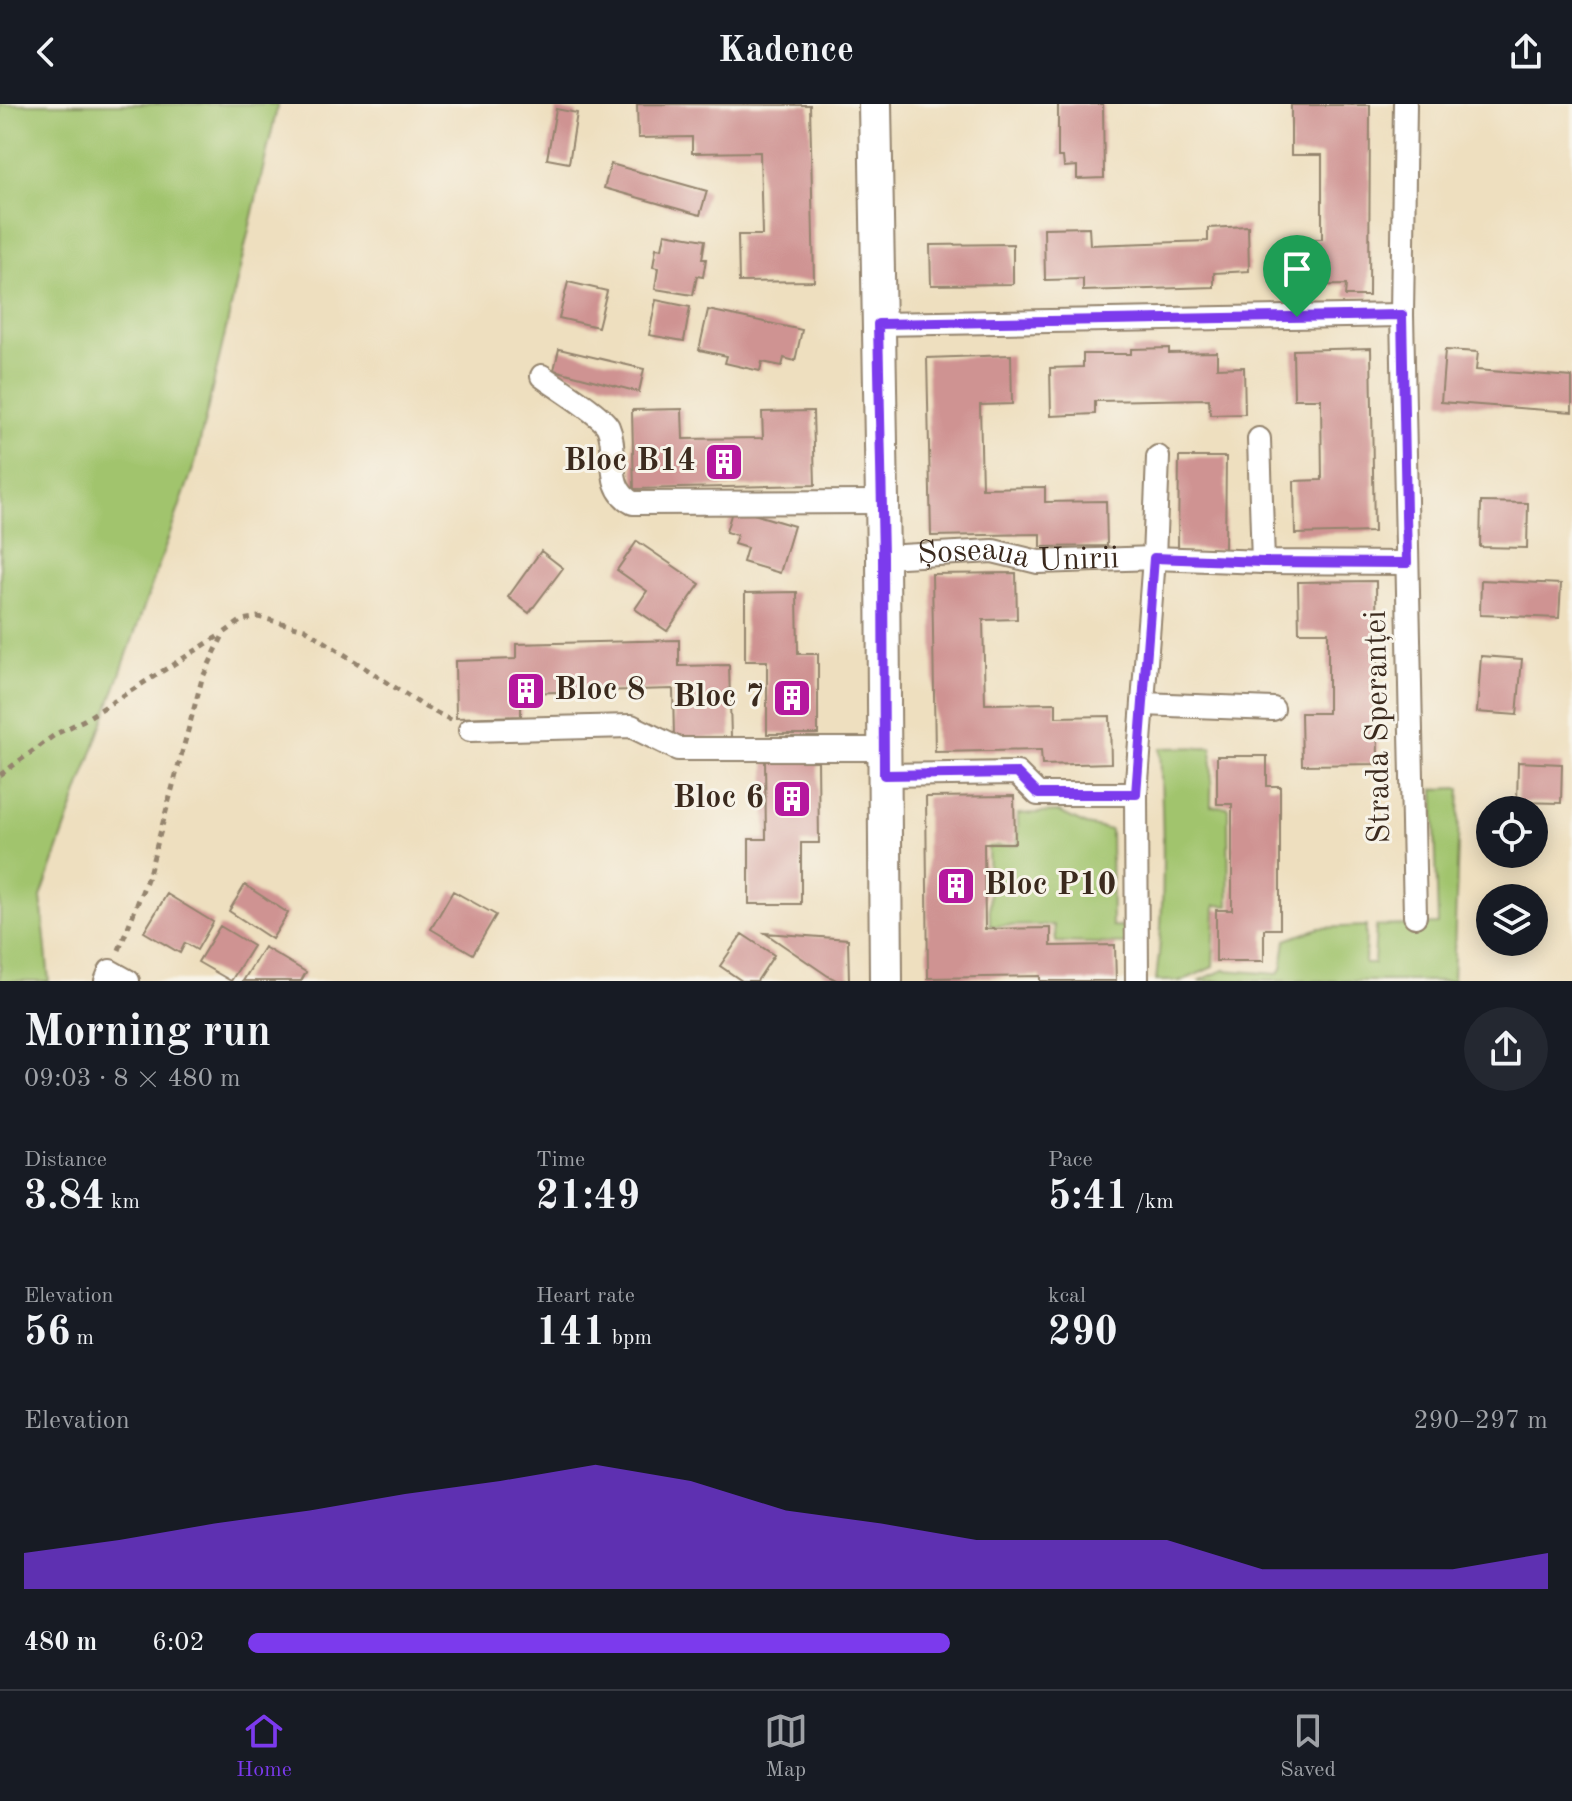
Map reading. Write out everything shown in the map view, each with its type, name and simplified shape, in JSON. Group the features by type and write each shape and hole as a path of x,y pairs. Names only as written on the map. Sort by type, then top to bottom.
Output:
{"main road":[{"name":"Șoseaua Unirii","path":"875,104 886,981"}],"street":[{"name":"Strada Speranței","path":"1405,104 1402,315 1415,916"},
{"path":"878,324 1402,315"},
{"path":"542,376 608,428 616,484 625,499 633,503 882,502"},
{"path":"1259,439 1263,562"},
{"name":"Șoseaua Unirii","path":"1137,981 1136,794 1154,558 1158,457"},
{"name":"Șoseaua Unirii","path":"883,557 993,551 1038,562 1154,558 1407,563"},
{"path":"1143,704 1273,709"},
{"path":"470,730 631,726 678,749 1017,773 1038,794 1136,794"}],"path":[{"path":"0,775 56,734 84,720 242,620 258,617 305,629 425,707 470,730"},
{"path":"115,978 149,874 202,679 224,633"}],"green space":[{"path":"0,104 278,104 195,463 41,897 49,981 0,981"},
{"path":"1212,747 1211,806 1228,807 1229,906 1215,905 1213,967 1182,981 1156,981 1162,894 1160,748"},
{"path":"1460,788 1453,981 1198,981 1224,970 1277,974 1282,969 1286,940 1319,928 1366,926 1365,964 1374,964 1376,926 1438,924 1434,789"},
{"path":"1059,812 1086,825 1111,830 1112,926 1133,927 1129,944 1056,942 1054,925 990,926 988,847 1018,845 1018,814"}],"building":[{"path":"637,104 810,105 814,281 739,282 738,235 762,235 760,152 692,153 692,137 638,138"},
{"path":"1058,104 1103,104 1104,178 1077,179 1077,166 1064,167 1063,157 1058,157"},
{"path":"1291,105 1370,105 1369,296 1345,296 1346,285 1290,286 1290,239 1322,239 1322,155 1291,155"},
{"path":"556,109 577,113 569,163 547,159"},
{"path":"611,164 707,191 700,215 604,188"},
{"path":"1248,226 1249,271 1214,273 1214,287 1083,291 1083,279 1045,280 1044,228 1089,227 1090,245 1208,241 1208,228"},
{"path":"665,233 705,240 703,277 697,276 693,295 655,289 658,268 653,267 656,248 662,249"},
{"path":"1013,244 1013,284 931,285 930,245"},
{"path":"568,282 607,291 598,327 559,318"},
{"path":"656,300 690,307 684,341 649,335"},
{"path":"708,310 802,330 795,361 784,358 782,366 762,362 760,371 725,363 727,356 699,350"},
{"path":"1169,348 1169,353 1217,352 1217,368 1244,367 1245,414 1210,415 1209,399 1095,401 1095,414 1051,416 1050,368 1083,367 1083,354 1131,354 1131,349"},
{"path":"1371,348 1374,532 1295,534 1294,481 1322,480 1321,399 1294,399 1293,350"},
{"path":"559,349 644,369 639,392 554,370"},
{"path":"1445,350 1478,352 1476,370 1572,377 1572,412 1441,402"},
{"path":"1011,355 1012,404 980,405 982,488 1045,487 1045,502 1106,501 1107,546 1041,547 1041,534 931,536 927,358"},
{"name":"Bloc B14","path":"682,409 683,439 763,438 762,412 813,411 815,485 634,489 632,410"},
{"path":"1179,457 1226,457 1225,550 1178,549"},
{"path":"1481,502 1528,503 1527,548 1480,547"},
{"path":"733,508 794,526 780,573 743,562 747,548 734,544 737,535 726,532"},
{"path":"637,541 700,584 667,631 635,609 647,591 617,570"},
{"path":"541,551 563,568 529,613 508,597"},
{"path":"1016,573 1017,619 983,620 985,704 1056,703 1056,717 1110,716 1111,763 1042,765 1041,750 935,752 932,574"},
{"path":"1481,580 1561,584 1559,618 1480,615"},
{"path":"1376,581 1378,764 1302,765 1301,713 1328,713 1328,632 1299,632 1298,582"},
{"name":"Bloc 7","path":"797,592 798,654 818,654 818,734 767,734 767,661 745,661 745,593"},
{"name":"Bloc 8","path":"679,640 679,666 729,665 731,737 674,739 673,689 521,693 521,716 456,718 455,661 516,659 516,644"},
{"path":"1481,656 1522,659 1517,715 1477,712"},
{"path":"1217,756 1267,756 1267,786 1280,786 1280,929 1264,929 1264,961 1216,961 1216,910 1232,910 1232,804 1217,804"},
{"name":"Bloc 6","path":"765,760 818,760 819,843 801,843 801,904 749,904 749,839 766,839"},
{"path":"1518,762 1562,764 1561,803 1548,803 1548,796 1517,796"},
{"name":"Bloc P10","path":"1014,796 1015,843 984,843 985,929 1051,928 1051,946 1115,945 1116,981 1040,981 1040,976 928,978 926,797"},
{"path":"245,885 288,913 272,939 229,911"},
{"path":"453,891 496,915 473,954 431,929"},
{"path":"167,894 213,922 197,950 185,943 180,953 144,932"},
{"path":"220,926 253,946 231,981 198,962"},
{"path":"765,933 848,939 849,980 838,981 828,976"},
{"path":"742,934 774,955 757,981 742,981 720,966"},
{"path":"264,947 306,972 301,981 243,981"}],"place":[{"name":"Bloc B14","path":"724,462"},
{"name":"Bloc 8","path":"526,691"},
{"name":"Bloc 7","path":"792,698"},
{"name":"Bloc 6","path":"792,799"},
{"name":"Bloc P10","path":"956,886"}],"route":[{"path":"1402,315 1407,563 1154,558 1136,794 1038,794 1017,773 884,775 878,324 1297,317 1402,315"}]}
